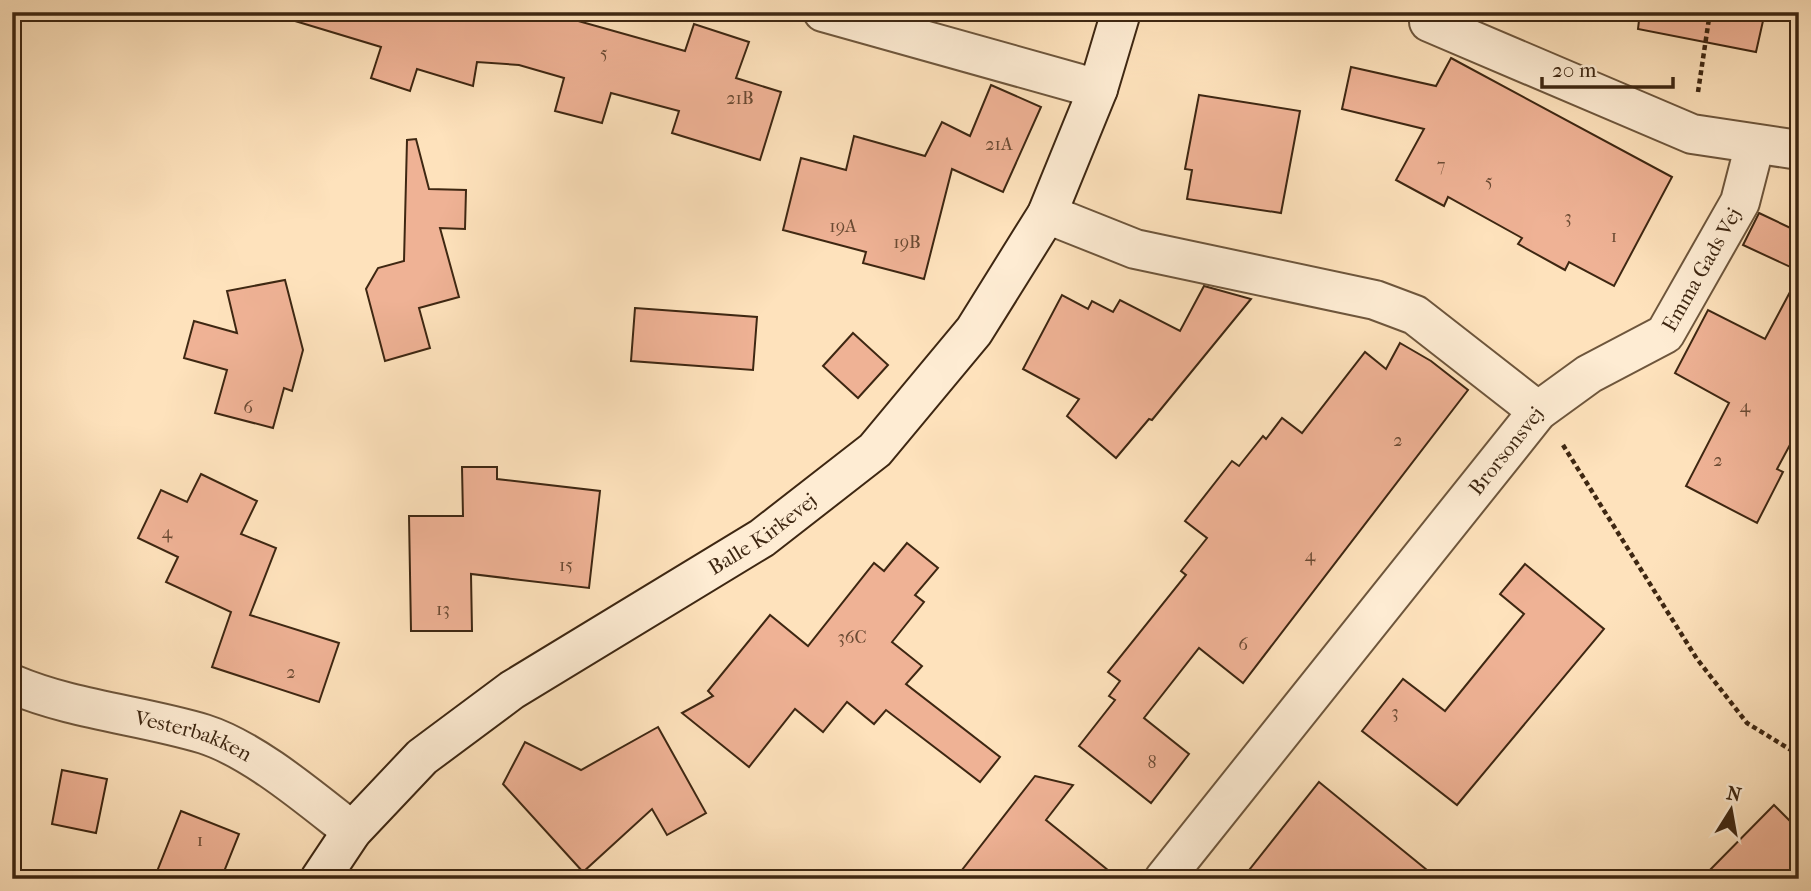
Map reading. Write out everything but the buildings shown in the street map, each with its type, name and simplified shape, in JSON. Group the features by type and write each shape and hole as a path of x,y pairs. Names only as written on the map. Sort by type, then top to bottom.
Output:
{"street":[{"path":"823,12 1098,89"},
{"name":"Balle Kirkevej","path":"320,879 352,831 422,757 512,690 762,538 874,450 974,331 1047,214 1098,89 1121,12"},
{"path":"1429,22 1692,134 1799,150"},
{"name":"Emma Gads Vej","path":"1538,411 1589,374 1665,334 1740,202 1755,144"},
{"name":"Brorsonsvej","path":"1047,214 1136,249 1375,300 1415,315 1538,411 1164,879"},
{"name":"Vesterbakken","path":"12,684 39,696 206,735 273,770 352,831"}],"path":[{"path":"1692,134 1710,12"},
{"path":"1538,411 1587,480 1697,659 1747,723 1799,755"}]}
